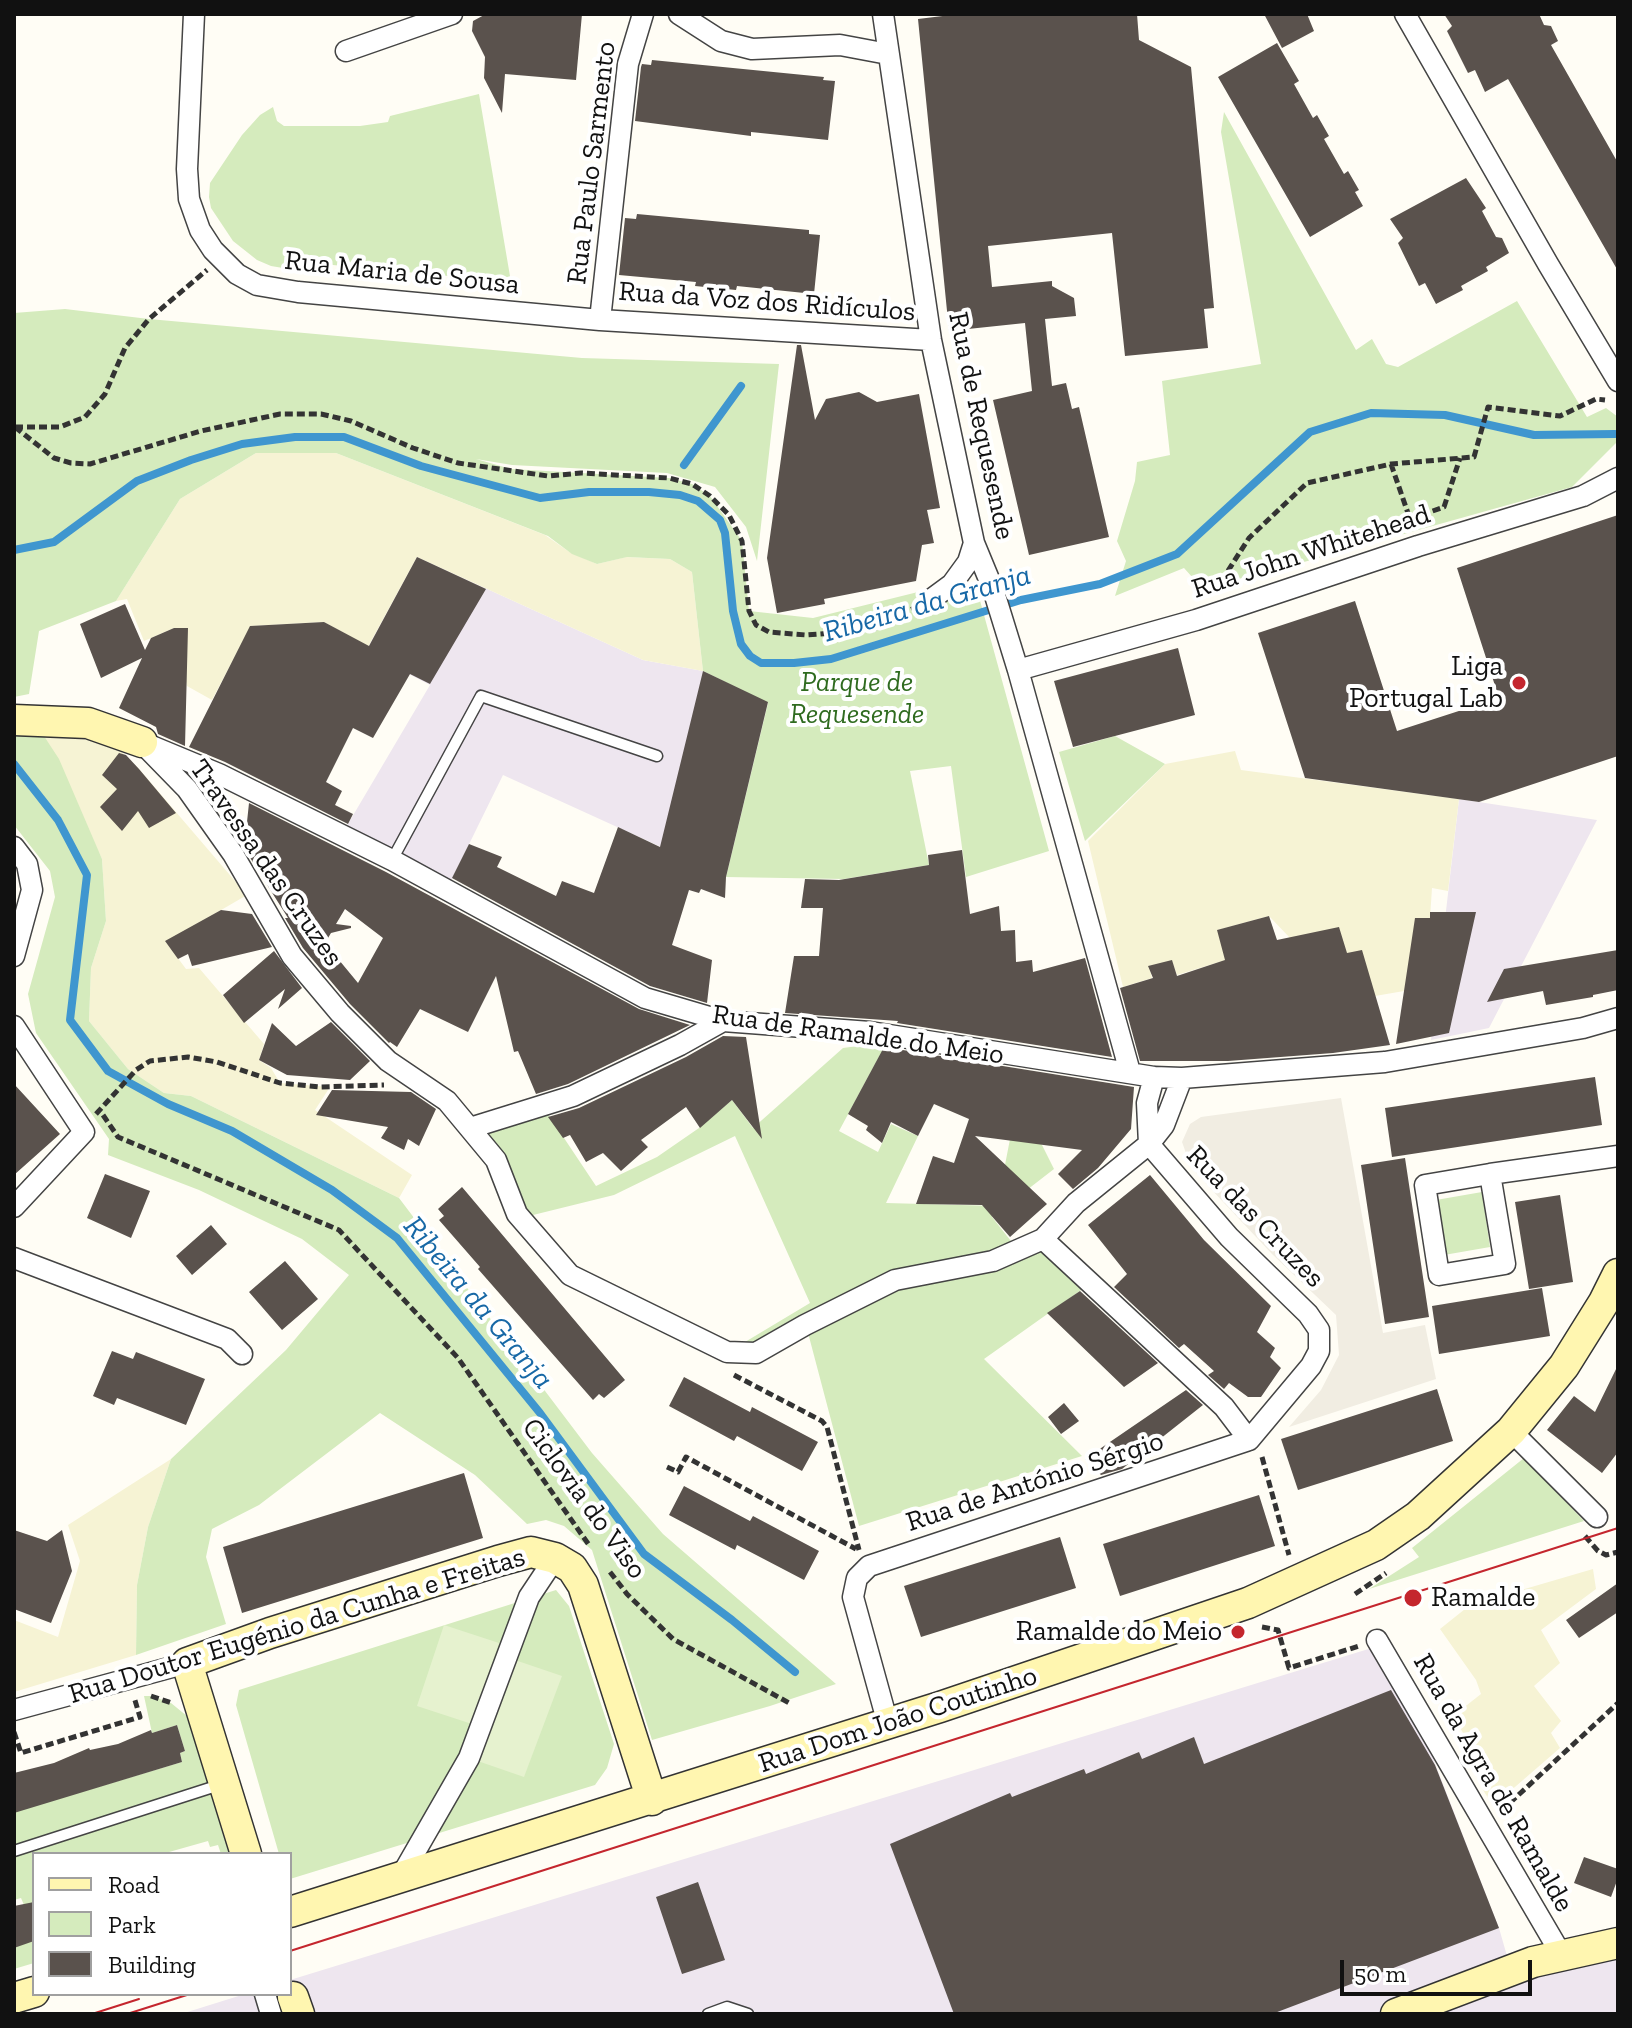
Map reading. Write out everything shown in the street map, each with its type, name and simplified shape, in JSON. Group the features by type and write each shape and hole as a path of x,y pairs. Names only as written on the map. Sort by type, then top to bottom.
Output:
{"main road":[{"name":"Rua de Ramalde do Meio","path":"14,720 88,723 142,742"},
{"name":"Rua Dom João Coutinho","path":"292,1911 888,1724 1248,1603 1376,1545 1418,1516 1511,1431 1564,1366 1618,1274"},
{"name":"Rua Doutor Eugénio da Cunha e Freitas","path":"187,1663 270,1633 498,1561 531,1552 555,1558 572,1568 583,1585 652,1800"},
{"path":"187,1663 245,1852"},
{"path":"1396,2014 1533,1962 1618,1943"}],"street":[{"name":"Rua Maria de Sousa","path":"194,14 188,189 200,230 220,259 246,279 283,291 600,320"},
{"path":"346,51 452,14"},
{"name":"Rua Paulo Sarmento","path":"600,320 628,64 643,14"},
{"path":"679,14 721,41 752,49 840,45 888,54"},
{"name":"Rua de Requesende","path":"883,14 931,340 974,543 993,589 1018,670 1130,1072"},
{"path":"1405,14 1618,381"},
{"name":"Rua da Voz dos Ridículos","path":"600,320 931,340"},
{"name":"Rua John Whitehead","path":"1018,670 1196,620 1418,546 1583,496 1618,478"},
{"path":"933,598 952,584 968,562 974,543"},
{"name":"Rua de Ramalde do Meio","path":"142,742 219,774 392,860 645,998 723,1021 870,1032 1154,1077 1182,1078 1385,1062 1583,1028 1618,1018"},
{"name":"Travessa das Cruzes","path":"142,742 195,800 233,854 292,956 340,1013 388,1061 447,1101 496,1160 517,1214 570,1275 727,1352 756,1353 895,1280 993,1261 1043,1239 1076,1203 1149,1144"},
{"path":"14,847 27,864 32,890 14,956"},
{"path":"470,1128 573,1096 723,1021"},
{"path":"14,1026 84,1132 14,1207"},
{"name":"Rua das Cruzes","path":"1154,1077 1147,1103 1149,1144 1229,1237 1308,1314 1319,1330 1319,1351 1311,1366 1249,1440"},
{"name":"Rua das Cruzes","path":"1149,1144 1164,1125 1182,1078"},
{"path":"1490,1174 1505,1264 1439,1275 1425,1185 1490,1174 1618,1156"},
{"path":"1043,1239 1224,1407 1249,1440"},
{"path":"14,1258 227,1339 242,1354"},
{"path":"1511,1431 1597,1517"},
{"name":"Rua de António Sérgio","path":"864,1558 1249,1440"},
{"path":"400,1878 469,1758 529,1597 555,1558"},
{"path":"864,1558 853,1597 888,1724"},
{"name":"Rua da Agra de Ramalde","path":"1371,1642 1486,1825 1561,1954"},
{"name":"Rua Doutor Eugénio da Cunha e Freitas","path":"14,1710 187,1663"}],"lane":[{"path":"392,860 481,696 657,756"},
{"path":"14,1851 210,1788"},
{"path":"708,2014 727,2007 748,2014"}],"path":[{"path":"14,427 60,427 85,417 105,394 125,348 149,319 220,259"},
{"path":"1196,620 1249,538 1307,483 1391,464 1474,457 1488,407 1560,416 1596,399 1618,402"},
{"path":"14,427 54,458 90,464 201,431 280,414 321,414 351,421 413,448 458,463 548,476 581,473 669,478 692,484 729,515 742,541 749,611 756,625 769,632 806,635 872,630 933,598"},
{"path":"1410,519 1444,507 1460,458"},
{"path":"1391,464 1418,546"},
{"path":"113,1094 136,1070 150,1061 188,1057 217,1062 280,1083 320,1087 386,1085 412,1077"},
{"name":"Ciclovia do Viso","path":"99,1110 118,1137 339,1230 458,1358 592,1550"},
{"path":"731,1374 822,1421 827,1427 864,1558"},
{"path":"1249,1440 1261,1455 1296,1582"},
{"path":"667,1467 678,1472 686,1457 864,1558"},
{"path":"1583,1533 1598,1551 1606,1555 1618,1552"},
{"name":"Ciclovia do Viso","path":"601,1561 627,1594 673,1639 791,1704"},
{"path":"1355,1594 1376,1580"},
{"path":"1278,1630 1289,1668 1371,1642"},
{"path":"14,1732 21,1753 140,1717 134,1696 152,1696 171,1703 182,1712"},
{"path":"1486,1825 1618,1703"}],"shaded area":[{"path":"256,453 336,453 545,535 568,551 597,564 626,557 670,559 692,572 703,671 643,660 417,557 368,647 324,622 251,626 212,700 187,686 174,628 144,641 127,599 116,601 180,499"},
{"path":"417,557 643,660 703,671 768,702 726,877 716,876 672,852 503,775 449,885 345,829 430,685 399,669 368,647"},
{"path":"61,729 112,742 140,770 247,895 166,942 186,969 199,968 264,1044 259,1060 271,1068 280,1083 330,1087 315,1110 412,1175 399,1198 191,1096 164,1093 128,1069 89,1021 91,968 106,921 102,859 42,733"},
{"path":"1235,751 1241,770 1459,799 1448,891 1432,888 1430,918 1404,991 1375,996 1361,951 1349,955 1290,938 1269,916 1218,930 1226,960 1177,975 1172,961 1149,966 1152,978 1123,987 1088,841 1165,764"},
{"path":"1459,799 1597,820 1489,1028 1431,1040"},
{"path":"1341,1098 1383,1333 1425,1325 1436,1379 1289,1427 1321,1390 1339,1355 1336,1315 1272,1254 1191,1167 1182,1142 1190,1124 1201,1117"},
{"path":"171,1459 148,1527 137,1585 136,1655 14,1692 14,1620 58,1637 80,1561 68,1525"},
{"path":"1593,1569 1596,1589 1541,1630 1560,1663 1534,1686 1561,1721 1551,1733 1560,1748 1493,1806 1483,1790 1472,1748 1453,1716 1481,1694 1476,1680 1440,1629 1470,1605"},
{"path":"1375,1647 1417,1717 1499,1928 1511,1970 1618,1943 1618,2014 181,2014 239,1996 292,1996 292,1979"}],"green space":[{"path":"479,94 511,282 291,261 289,269 271,266 257,260 233,241 211,208 210,183 242,135 260,115 273,107 277,121 284,126 360,126 388,122 390,116"},
{"path":"1224,112 1356,350 1372,339 1386,364 1398,367 1517,301 1587,417 1606,408 1618,417 1618,441 1572,487 1261,574 1201,587 1184,568 1115,596 1126,561 1117,541 1135,481 1137,462 1170,455 1162,381 1261,364 1221,132"},
{"name":"Parque de Requesende","path":"65,309 582,358 779,364 757,561 746,527 715,487 667,473 512,465 476,459 511,469 669,478 692,484 710,496 742,541 749,611 813,618 918,592 941,602 976,586 1049,851 966,877 951,766 910,771 929,865 844,879 726,877 768,703 703,671 692,572 670,559 627,557 597,564 572,554 548,536 336,453 256,453 180,499 116,601 39,631 29,694 14,697 14,313"},
{"path":"42,733 59,759 102,859 106,921 91,968 89,1021 128,1069 164,1093 191,1096 399,1198 592,1453 663,1534 836,1684 652,1740 592,1550 564,1526 546,1520 527,1524 475,1475 380,1413 259,1505 212,1529 206,1557 226,1624 136,1655 137,1585 148,1527 171,1459 286,1350 349,1275 302,1239 199,1190 108,1155 109,1139 36,1033 28,994 55,897 50,871 14,825 14,734"},
{"path":"1115,736 1165,764 1085,841 1059,752"},
{"path":"887,1042 839,1131 878,1152 891,1124 918,1136 886,1203 997,1206 1011,1134 1040,1141 1054,1169 992,1217 1018,1250 1043,1239 1084,1288 984,1359 1082,1456 859,1526 807,1329 895,1280 756,1353 727,1352 570,1275 470,1128 542,1105 596,1186 657,1157 732,1100 753,1128 843,1048","holes":["735,1136 810,1303 745,1342 723,1343 572,1265 533,1215 614,1195"]},
{"path":"1482,1192 1490,1247 1444,1255 1436,1200"},
{"path":"1524,1458 1584,1521 1369,1589 1419,1557 1412,1548"},
{"path":"556,1590 569,1606 614,1744 607,1768 595,1785 292,1878 292,1852 278,1852 236,1705 239,1690"},
{"path":"444,1625 499,1643 472,1724 417,1706"},
{"path":"506,1657 562,1676 524,1777 469,1758"},
{"path":"144,1696 171,1703 193,1721 228,1852 220,1852 218,1845 210,1847 208,1841 169,1852 32,1852 32,1903 24,1905 21,1898 14,1900 14,1812 182,1762 180,1753 185,1751 177,1725 152,1733"},
{"path":"32,1934 32,1964 14,1969 14,1948"}],"building":[{"path":"486,14 582,14 576,80 505,74 502,113 484,78 485,57 472,31 473,21"},
{"path":"959,14 1137,14 1139,40 1191,67 1214,308 1204,309 1208,348 1125,356 1112,233 988,246 992,287 1052,281 1052,286 1074,298 1076,316 1045,319 1052,386 1066,383 1072,409 1079,407 1109,537 1029,555 993,400 1032,391 1025,323 949,331 918,19"},
{"path":"1264,14 1307,14 1314,31 1282,48"},
{"path":"1444,14 1539,14 1544,25 1551,26 1558,41 1551,45 1618,163 1618,271 1508,79 1485,92 1475,70 1468,73 1447,31 1452,26"},
{"path":"1277,43 1299,81 1294,84 1313,118 1317,115 1329,136 1324,139 1344,174 1348,171 1359,190 1355,192 1363,206 1310,237 1218,77"},
{"path":"652,60 824,77 823,80 835,81 828,140 751,132 751,136 635,121 641,67 642,64 651,65"},
{"path":"1466,178 1486,208 1482,211 1496,237 1502,238 1509,253 1486,267 1488,271 1461,286 1463,290 1436,304 1425,283 1419,286 1398,243 1403,238 1390,219"},
{"path":"637,214 809,230 809,234 820,235 814,294 737,286 736,290 695,286 696,282 619,275 625,218 636,219"},
{"path":"797,345 801,345 815,420 826,399 859,392 877,402 919,394 940,508 927,510 934,543 922,545 916,581 824,599 825,604 777,613 767,558"},
{"path":"1618,515 1618,756 1479,802 1305,778 1258,633 1355,601 1397,731 1499,698 1457,568"},
{"path":"417,557 486,589 430,684 410,674 373,738 353,728 326,782 342,791 335,805 353,814 348,824 189,747 250,626 324,622 369,646"},
{"path":"125,604 145,650 151,638 174,628 188,628 185,746 158,734 156,727 119,708 142,658 101,678 80,624"},
{"path":"1178,648 1195,715 1073,747 1054,681"},
{"path":"703,671 768,702 726,877 725,898 701,889 699,893 689,890 672,945 712,960 707,1003 650,986 452,878 469,844 502,857 497,867 556,896 562,881 594,893 618,827 660,847"},
{"path":"119,753 126,755 176,813 149,828 138,811 122,831 100,807 117,789 102,775"},
{"path":"249,803 386,872 639,1009 690,1025 568,1084 536,1094 518,1051 514,1052 496,976 468,1032 420,1009 397,1047 389,1043 350,1004 303,948 249,856 245,841","holes":["345,909 383,938 358,983 325,943 331,933 351,928 336,924"]},
{"path":"962,850 970,914 999,906 1001,931 1015,930 1016,962 1032,960 1033,972 1085,958 1112,1057 898,1021 785,1013 794,956 819,956 823,908 801,908 805,879 839,880 929,865 928,855"},
{"path":"221,910 252,914 272,947 192,966 188,954 178,959 165,941"},
{"path":"1430,912 1476,912 1449,1033 1396,1044 1415,918 1430,918"},
{"path":"1269,916 1277,940 1339,927 1347,953 1362,950 1390,1045 1228,1061 1140,1061 1120,988 1153,978 1148,966 1172,960 1177,976 1225,960 1217,930"},
{"path":"1618,950 1618,990 1546,1005 1543,991 1487,1002 1504,969"},
{"path":"274,951 302,988 278,1009 285,989 244,1023 223,995"},
{"path":"331,1022 370,1061 350,1080 287,1075 259,1060 272,1023 296,1046"},
{"path":"723,1036 746,1037 762,1139 732,1100 700,1128 686,1107 641,1140 648,1147 621,1171 603,1153 586,1162 570,1135 563,1138 548,1117 579,1108"},
{"path":"884,1047 1134,1087 1131,1129 1098,1168 1073,1189 1058,1174 1082,1150 975,1136 1047,1204 1010,1237 982,1205 916,1204 933,1156 954,1163 969,1119 934,1104 918,1136 891,1122 882,1143 866,1130 868,1126 848,1114"},
{"path":"1595,1077 1602,1125 1392,1157 1385,1108"},
{"path":"14,1084 60,1134 14,1175"},
{"path":"332,1090 411,1092 436,1109 419,1146 408,1139 404,1150 381,1138 388,1127 316,1115"},
{"path":"1405,1158 1429,1317 1385,1324 1361,1165"},
{"path":"105,1174 150,1191 131,1238 87,1218"},
{"path":"1150,1175 1204,1240 1271,1306 1257,1332 1275,1348 1270,1357 1281,1368 1261,1397 1248,1397 1229,1383 1224,1389 1208,1375 1214,1371 1184,1344 1179,1348 1114,1287 1127,1274 1088,1225"},
{"path":"462,1187 625,1380 604,1398 599,1394 593,1400 439,1220 444,1216 438,1209"},
{"path":"1560,1195 1573,1282 1529,1289 1515,1202"},
{"path":"211,1225 227,1244 192,1275 176,1256"},
{"path":"285,1261 318,1299 282,1330 249,1292"},
{"path":"1542,1288 1550,1336 1439,1354 1432,1306"},
{"path":"1080,1291 1158,1363 1124,1387 1047,1313"},
{"path":"112,1351 133,1359 136,1352 205,1379 186,1425 117,1398 114,1405 93,1396"},
{"path":"1618,1365 1618,1452 1602,1473 1547,1430 1574,1396 1595,1412"},
{"path":"684,1377 750,1412 752,1407 818,1442 802,1471 737,1436 734,1441 669,1406"},
{"path":"1437,1389 1453,1441 1298,1490 1281,1439"},
{"path":"1186,1390 1203,1405 1122,1469 1101,1475 1085,1459"},
{"path":"1064,1403 1079,1421 1061,1434 1048,1417"},
{"path":"464,1473 483,1538 242,1613 223,1547"},
{"path":"684,1486 750,1521 753,1516 819,1551 804,1580 737,1545 735,1550 669,1515"},
{"path":"1259,1495 1275,1546 1120,1596 1103,1544"},
{"path":"14,1530 47,1541 62,1530 72,1571 51,1623 14,1609"},
{"path":"1060,1537 1076,1588 921,1637 904,1586"},
{"path":"1618,1583 1618,1612 1579,1638 1566,1620"},
{"path":"1391,1690 1435,1765 1499,1928 1272,2014 954,2014 890,1844 1010,1793 1012,1797 1084,1769 1086,1774 1139,1752 1142,1759 1194,1737 1204,1764"},
{"path":"177,1725 185,1751 180,1753 182,1762 14,1813 14,1773 54,1763 89,1748 118,1744 151,1730 152,1733"},
{"path":"1584,1857 1618,1869 1611,1897 1574,1883"},
{"path":"698,1882 725,1960 682,1974 656,1897"},
{"path":"32,1902 32,1942 14,1948 14,1906"}],"waterway":[{"path":"684,465 741,386"},
{"name":"Ribeira da Granja","path":"14,550 54,542 137,481 191,460 242,444 295,437 344,437 421,466 540,498 589,492 649,492 680,495 698,501 720,520 725,533 733,611 741,644 750,656 761,663 794,663 831,659 1021,600 1100,584 1177,554 1310,432 1371,413 1445,415 1534,435 1615,434"},
{"name":"Ribeira da Granja","path":"14,764 58,820 87,875 70,1020 108,1071 168,1104 232,1131 332,1190 397,1238 540,1413 644,1554 795,1672"}],"tram line":[{"path":"292,1950 1618,1528"},
{"path":"127,2014 184,1996"},
{"path":"92,2014 139,1999"}],"place":[{"name":"Liga Portugal Lab","path":"1519,683"},
{"name":"Ramalde","path":"1413,1598"},
{"name":"Ramalde do Meio","path":"1238,1632"}]}
